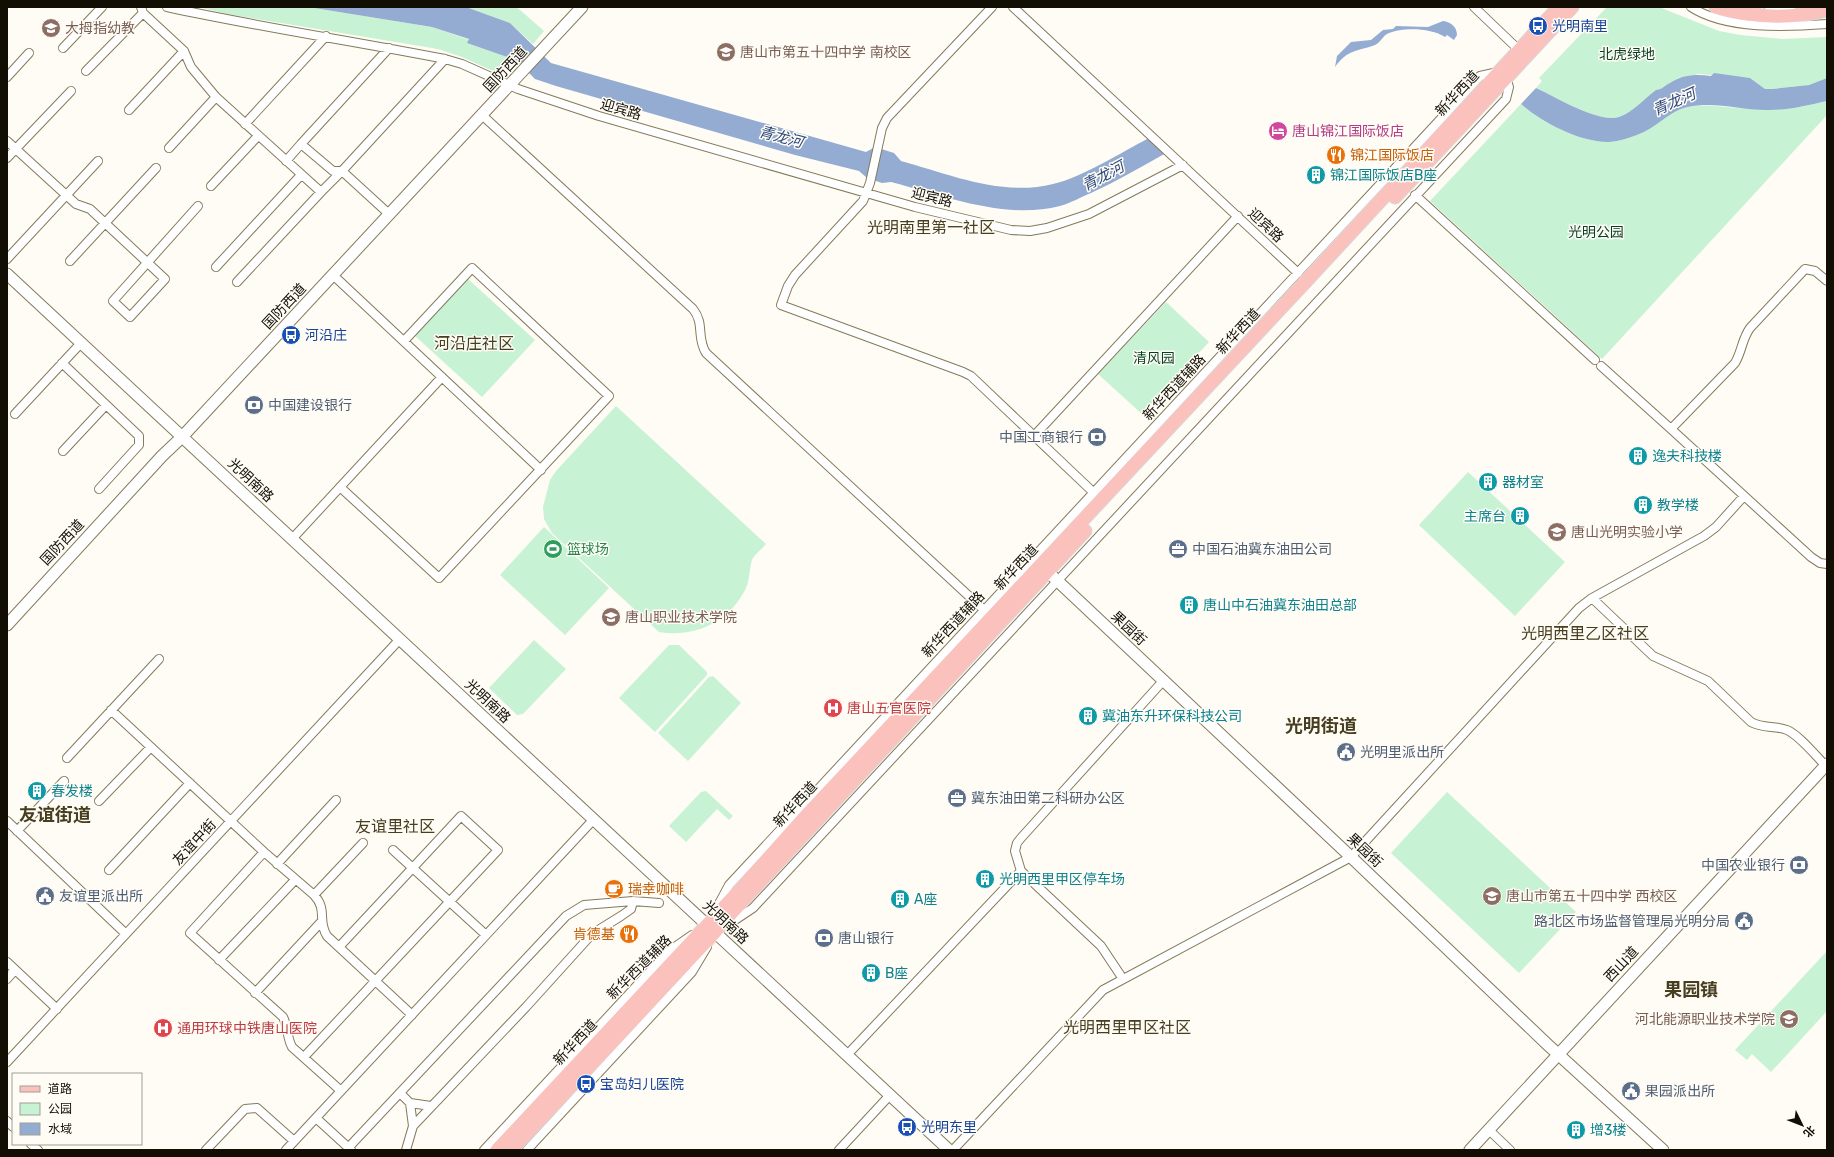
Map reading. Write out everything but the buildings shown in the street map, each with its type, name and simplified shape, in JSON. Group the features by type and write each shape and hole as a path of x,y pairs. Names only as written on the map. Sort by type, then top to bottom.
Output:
{"main road":[{"name":"新华西道","path":"498,1150 711,929 750,893 1503,75 1518,50 1559,7"},
{"name":"新华西道","path":"511,1150 711,929 802,820 1308,279 1431,144 1572,7"},
{"path":"1717,7 1751,15 1769,16 1795,16 1827,10"}],"street":[{"path":"63,48 102,7"},
{"name":"迎宾路","path":"167,7 224,19 326,36 446,59 599,116 930,211 1011,230 1030,231 1047,228 1089,214 1183,165 1298,273"},
{"name":"国防西道","path":"7,624 162,456 182,437 482,115 515,84 582,7"},
{"path":"992,7 887,118 882,128 880,145 870,183 863,201 795,275 788,286 781,305 971,376 1093,492"},
{"path":"1013,7 1183,165"},
{"path":"1474,7 1518,50"},
{"path":"1691,7 1726,21 1751,25 1793,26 1827,24"},
{"path":"1769,7 1791,7"},
{"path":"86,71 142,10 184,51 191,68 216,97 321,192"},
{"path":"245,124 326,36"},
{"path":"286,161 389,48"},
{"path":"129,110 184,51"},
{"path":"7,77 29,53"},
{"path":"237,282 446,59"},
{"name":"新华西道辅路","path":"484,1150 669,951 711,929 753,908 1506,99 1509,87 1503,75 1480,76 729,885 711,929 692,972 527,1150"},
{"path":"7,158 71,91"},
{"path":"169,148 216,97"},
{"path":"482,115 693,309 698,316 700,344 706,353 984,610"},
{"path":"1431,144 1437,122"},
{"path":"211,186 258,136"},
{"path":"7,141 76,204 90,209 148,264 165,279 130,317 113,301 148,264 198,206"},
{"path":"301,144 333,171 342,171 389,214"},
{"path":"7,259 98,161"},
{"path":"70,261 156,168"},
{"path":"216,267 301,175"},
{"path":"1415,196 1595,360"},
{"path":"1034,436 1238,216"},
{"path":"340,487 439,578 610,396 472,268 404,341"},
{"path":"1671,429 1735,363 1739,356 1744,336 1805,269 1815,271 1827,281"},
{"name":"光明南路","path":"7,274 949,1150"},
{"path":"333,275 541,470"},
{"path":"15,414 81,343"},
{"path":"62,363 139,436 139,445 99,489"},
{"path":"1601,366 1811,557 1820,563 1827,564"},
{"path":"292,539 442,376"},
{"path":"63,451 106,404"},
{"path":"953,1150 1103,990 1351,857 1579,608 1592,598 1704,536 1716,527 1744,496"},
{"name":"果园街","path":"1047,571 1558,1054 1663,1150"},
{"path":"1592,598 1653,656 1708,681 1751,722 1759,726 1786,730 1793,734 1826,765"},
{"name":"友谊中街","path":"7,1062 400,640"},
{"path":"67,758 159,659"},
{"path":"1124,979 1101,946 1021,871 1015,851 1017,843 1163,681"},
{"path":"111,710 277,864 314,895 322,908 322,921 326,936 412,1015"},
{"path":"99,801 151,747"},
{"name":"西山道","path":"1470,1150 1826,765"},
{"path":"17,831 64,781"},
{"path":"109,870 190,782"},
{"path":"277,864 336,800"},
{"path":"304,1057 498,850 461,816 339,947"},
{"path":"286,1150 340,1090 412,1015 594,819"},
{"path":"7,821 126,934"},
{"path":"314,895 363,843"},
{"path":"393,850 486,935"},
{"path":"264,852 190,933 283,1018 292,1048 340,1090"},
{"path":"847,1056 1021,871"},
{"path":"219,960 295,880"},
{"path":"316,1118 350,1149 400,1093 566,916 584,905 633,901 660,903"},
{"path":"413,1126 526,1007 592,934 622,916 631,908 633,901"},
{"path":"255,992 322,921"},
{"path":"7,962 57,1009"},
{"path":"7,979 15,970"},
{"path":"400,1093 410,1103 431,1106"},
{"path":"838,1150 890,1095"},
{"path":"406,1150 413,1126 410,1103"},
{"path":"206,1150 245,1109 252,1107 257,1108 294,1141"},
{"path":"1489,1130 1510,1150"}],"green space":[{"path":"199,7 308,7 432,27 470,40 467,43 516,60 500,74 462,57 438,49 227,14"},
{"path":"466,7 515,7 544,31 533,44 510,23"},
{"name":"北虎绿地","path":"1607,7 1659,7 1719,31 1740,35 1782,39 1827,37 1827,78 1809,85 1765,89 1750,78 1699,74 1678,78 1662,89 1656,90 1624,115 1610,118 1588,113 1536,88 1542,81 1539,78"},
{"name":"光明公园","path":"1827,101 1827,115 1602,359 1430,201 1521,104 1539,118 1562,130 1586,139 1609,142 1636,136 1670,114 1688,107 1708,106 1785,109"},
{"path":"467,278 535,340 482,397 414,335"},
{"name":"清风园","path":"1166,302 1209,342 1142,414 1098,374"},
{"path":"616,406 766,544 752,560 747,585 739,600 731,610 721,618 698,630 672,633 659,632 552,533 544,519 543,507 550,480 556,471"},
{"path":"1468,472 1565,562 1515,616 1419,525"},
{"path":"544,527 609,588 565,635 500,575"},
{"path":"534,640 566,669 523,714 517,715 489,688"},
{"path":"669,645 679,645 707,672 707,675 655,732 619,698"},
{"path":"713,676 741,703 688,761 658,733 709,677"},
{"path":"706,791 733,816 729,820 717,809 686,842 669,826 701,792"},
{"path":"1447,792 1576,912 1519,973 1391,853"},
{"path":"1827,951 1827,1011 1771,1072 1752,1054 1747,1060 1735,1050"}],"water":[{"name":"青龙河","path":"308,7 466,7 510,23 551,63 866,152 875,147 894,153 901,161 995,186 1014,188 1034,187 1065,181 1101,164 1149,138 1166,153 1110,184 1064,205 1039,210 996,208 954,199 891,182 882,183 867,178 859,171 795,155 556,86 535,79 516,60 467,43 469,39 432,27"},
{"path":"1443,21 1449,22 1455,27 1457,35 1454,40 1447,35 1445,37 1425,30 1409,29 1395,31 1387,34 1375,45 1348,54 1335,67 1337,56 1351,42 1371,40 1383,30 1393,29 1396,26 1428,27"},
{"name":"青龙河","path":"1714,73 1750,78 1765,89 1809,85 1827,78 1827,101 1777,110 1698,105 1676,111 1650,129 1636,136 1609,142 1586,139 1562,130 1539,118 1521,104 1536,88 1588,113 1610,118 1619,117 1634,109 1656,90 1675,80 1690,75 1711,76"}],"place":[{"name":"光明南里","path":"1538,26"},
{"name":"大拇指幼教","path":"51,28"},
{"name":"唐山市第五十四中学 南校区","path":"726,52"},
{"name":"唐山锦江国际饭店","path":"1278,131"},
{"name":"锦江国际饭店","path":"1336,155"},
{"name":"锦江国际饭店B座","path":"1316,175"},
{"name":"河沿庄","path":"291,335"},
{"name":"中国建设银行","path":"254,405"},
{"name":"中国工商银行","path":"1097,437"},
{"name":"逸夫科技楼","path":"1638,456"},
{"name":"器材室","path":"1488,482"},
{"name":"教学楼","path":"1643,505"},
{"name":"主席台","path":"1520,516"},
{"name":"唐山光明实验小学","path":"1557,532"},
{"name":"篮球场","path":"553,549"},
{"name":"中国石油冀东油田公司","path":"1178,549"},
{"name":"唐山中石油冀东油田总部","path":"1189,605"},
{"name":"唐山职业技术学院","path":"611,617"},
{"name":"唐山五官医院","path":"833,708"},
{"name":"冀油东升环保科技公司","path":"1088,716"},
{"name":"光明里派出所","path":"1346,752"},
{"name":"春发楼","path":"37,791"},
{"name":"冀东油田第二科研办公区","path":"957,798"},
{"name":"中国农业银行","path":"1799,865"},
{"name":"光明西里甲区停车场","path":"985,879"},
{"name":"瑞幸咖啡","path":"614,889"},
{"name":"友谊里派出所","path":"45,896"},
{"name":"唐山市第五十四中学 西校区","path":"1492,896"},
{"name":"A座","path":"900,899"},
{"name":"路北区市场监督管理局光明分局","path":"1744,921"},
{"name":"肯德基","path":"629,934"},
{"name":"唐山银行","path":"824,938"},
{"name":"B座","path":"871,973"},
{"name":"河北能源职业技术学院","path":"1789,1019"},
{"name":"通用环球中铁唐山医院","path":"163,1028"},
{"name":"宝岛妇儿医院","path":"586,1084"},
{"name":"果园派出所","path":"1631,1091"},
{"name":"光明东里","path":"907,1127"},
{"name":"增3楼","path":"1576,1130"}],"district":[{"name":"光明南里第一社区","path":"931,227"},
{"name":"河沿庄社区","path":"474,343"},
{"name":"光明西里乙区社区","path":"1585,633"},
{"name":"光明街道","path":"1321,726"},
{"name":"友谊街道","path":"55,815"},
{"name":"友谊里社区","path":"395,826"},
{"name":"果园镇","path":"1691,990"},
{"name":"光明西里甲区社区","path":"1127,1027"}]}
